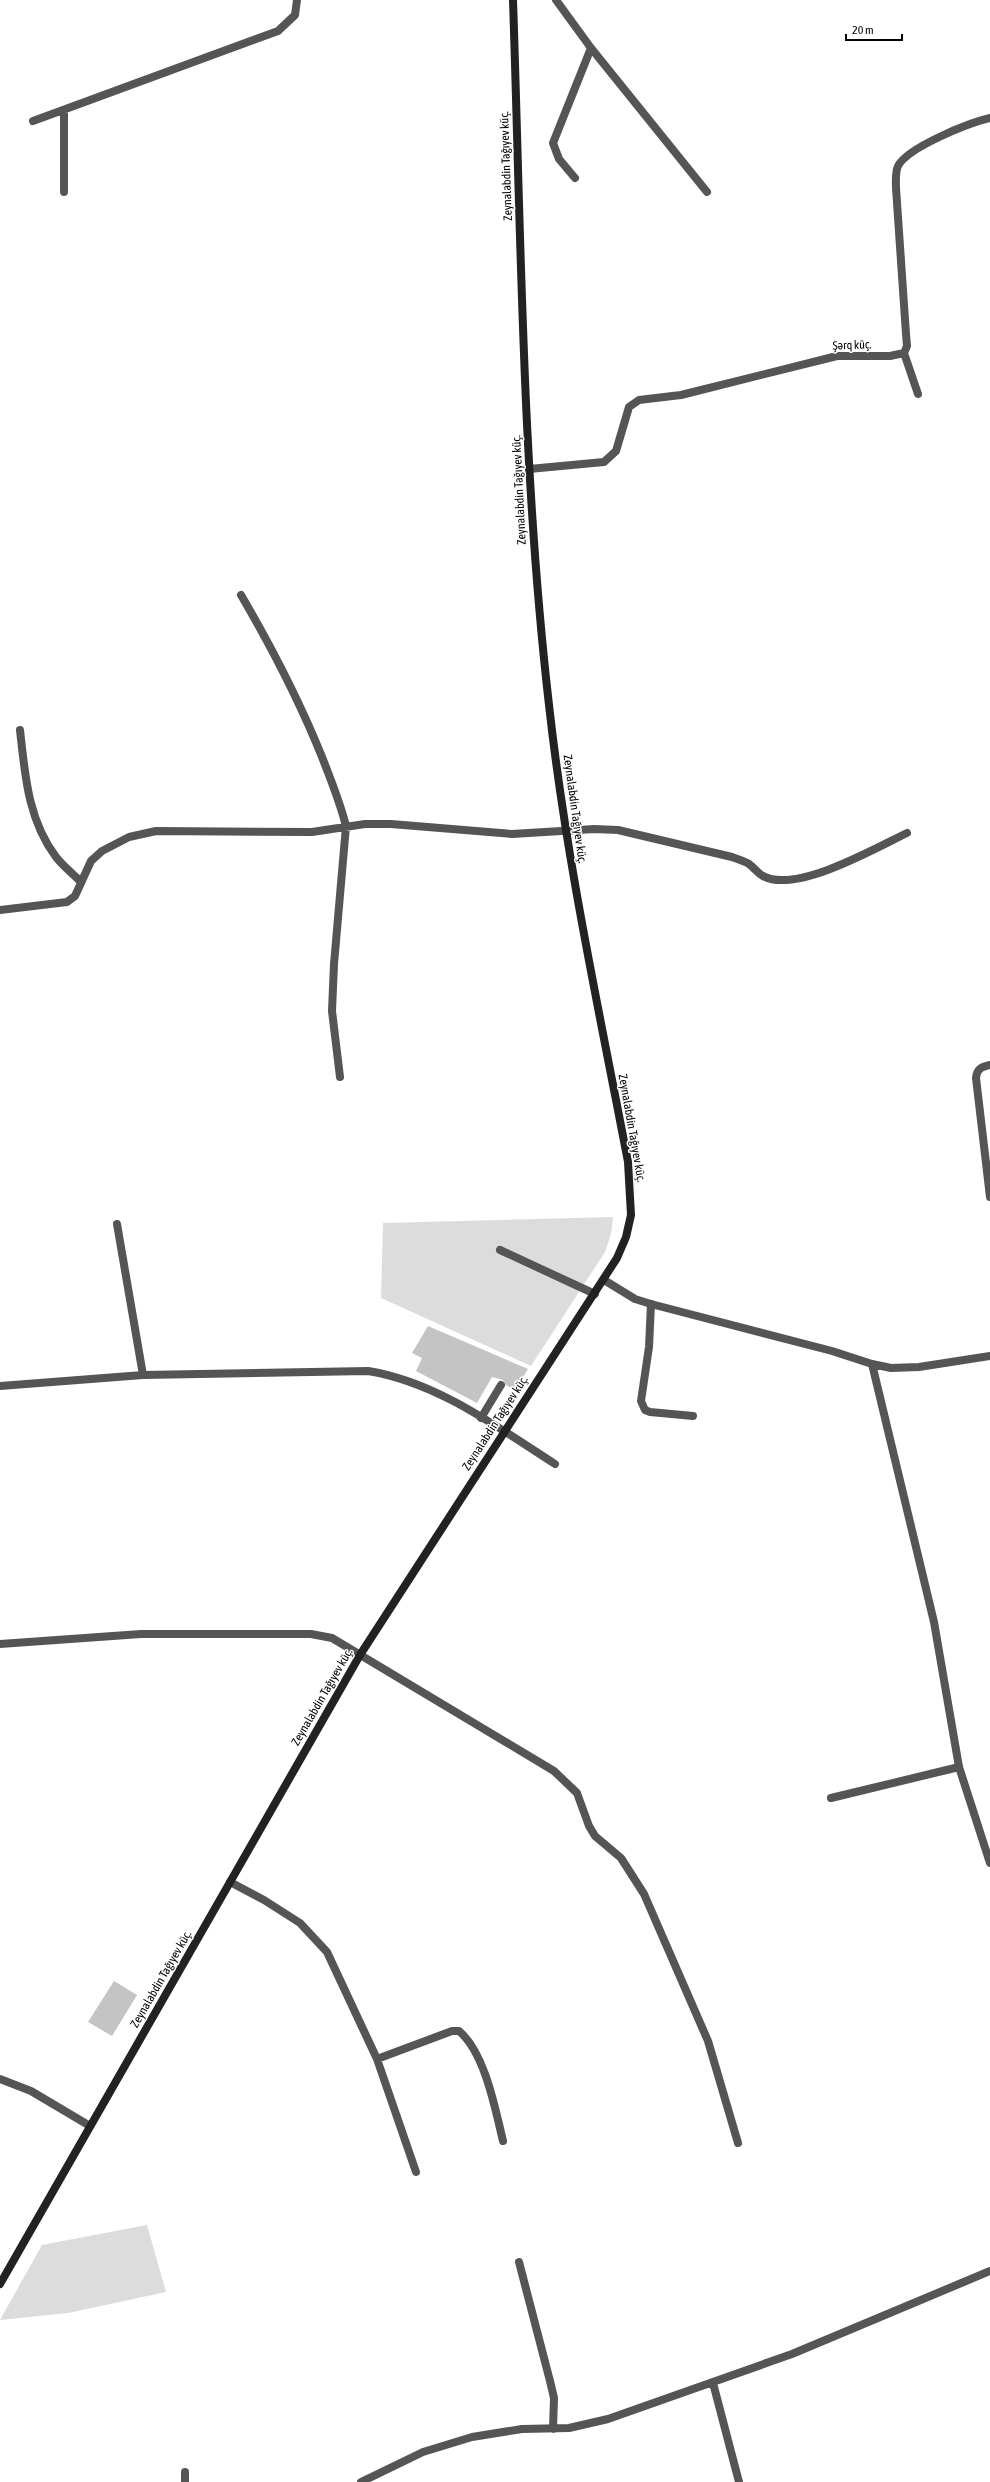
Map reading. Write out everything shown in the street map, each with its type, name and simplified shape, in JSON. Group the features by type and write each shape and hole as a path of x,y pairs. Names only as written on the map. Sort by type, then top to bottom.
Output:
{"street":[{"path":"33,121 278,31 295,15 297,0"},
{"name":"Zeynalabdin Tağıyev küç.","path":"0,2284 360,1655 503,1431 604,1280 626,1237 630,1215 631,1191 626,1155 565,831 538,596 529,469 513,0"},
{"path":"556,0 591,48 707,192"},
{"path":"575,178 559,159 553,142 591,48"},
{"path":"64,110 64,192"},
{"path":"918,394 904,353 907,346 896,188 898,166 912,152 961,126 990,118"},
{"name":"Şərq küç.","path":"529,469 604,462 611,458 616,451 629,407 639,400 681,395 837,356 890,356 904,353"},
{"path":"241,595 282,666 308,721 341,806 346,826 334,964 332,1012 340,1077"},
{"path":"20,730 26,785 33,813 43,837 57,858 80,881"},
{"path":"0,910 67,902 75,896 80,881 91,862 102,851 129,837 156,831 232,830 327,832 346,826 391,824 512,834 618,830 732,857 748,864 761,876 786,880 801,879 864,855 907,832"},
{"path":"990,1065 981,1067 977,1072 976,1078 990,1198"},
{"path":"117,1224 144,1375"},
{"path":"500,1250 595,1294"},
{"path":"604,1280 635,1299 651,1304 832,1351 872,1364 891,1368 918,1367 990,1356"},
{"path":"651,1304 649,1347 641,1401 645,1410 650,1412 693,1416"},
{"path":"872,1364 934,1622 959,1767 990,1863"},
{"path":"0,1386 144,1375 368,1371 391,1374 419,1384 481,1418 555,1464"},
{"path":"481,1418 502,1385"},
{"path":"0,1644 141,1634 311,1634 332,1638 554,1771 577,1793 589,1826 595,1836 622,1858 644,1894 708,2041 738,2143"},
{"path":"831,1798 959,1767"},
{"path":"230,1882 264,1900 300,1923 327,1952 378,2059 416,2172"},
{"path":"378,2059 452,2031 459,2031 467,2038 475,2052 492,2097 503,2141"},
{"path":"0,2079 31,2091 90,2126"},
{"path":"519,2262 554,2398 553,2429"},
{"path":"361,2482 423,2452 472,2437 522,2429 553,2429 608,2419 792,2354 990,2271"},
{"path":"713,2383 739,2482"},
{"path":"185,2472 185,2482"}],"shaded area":[{"path":"613,1217 611,1234 605,1252 531,1366 381,1298 383,1223"},
{"path":"147,2225 166,2292 68,2313 0,2320 42,2245"}],"building":[{"path":"428,1326 528,1369 515,1390 506,1385 503,1380 492,1377 477,1403 416,1371 422,1358 412,1353"},
{"path":"114,1981 137,1995 112,2036 88,2022"}]}
